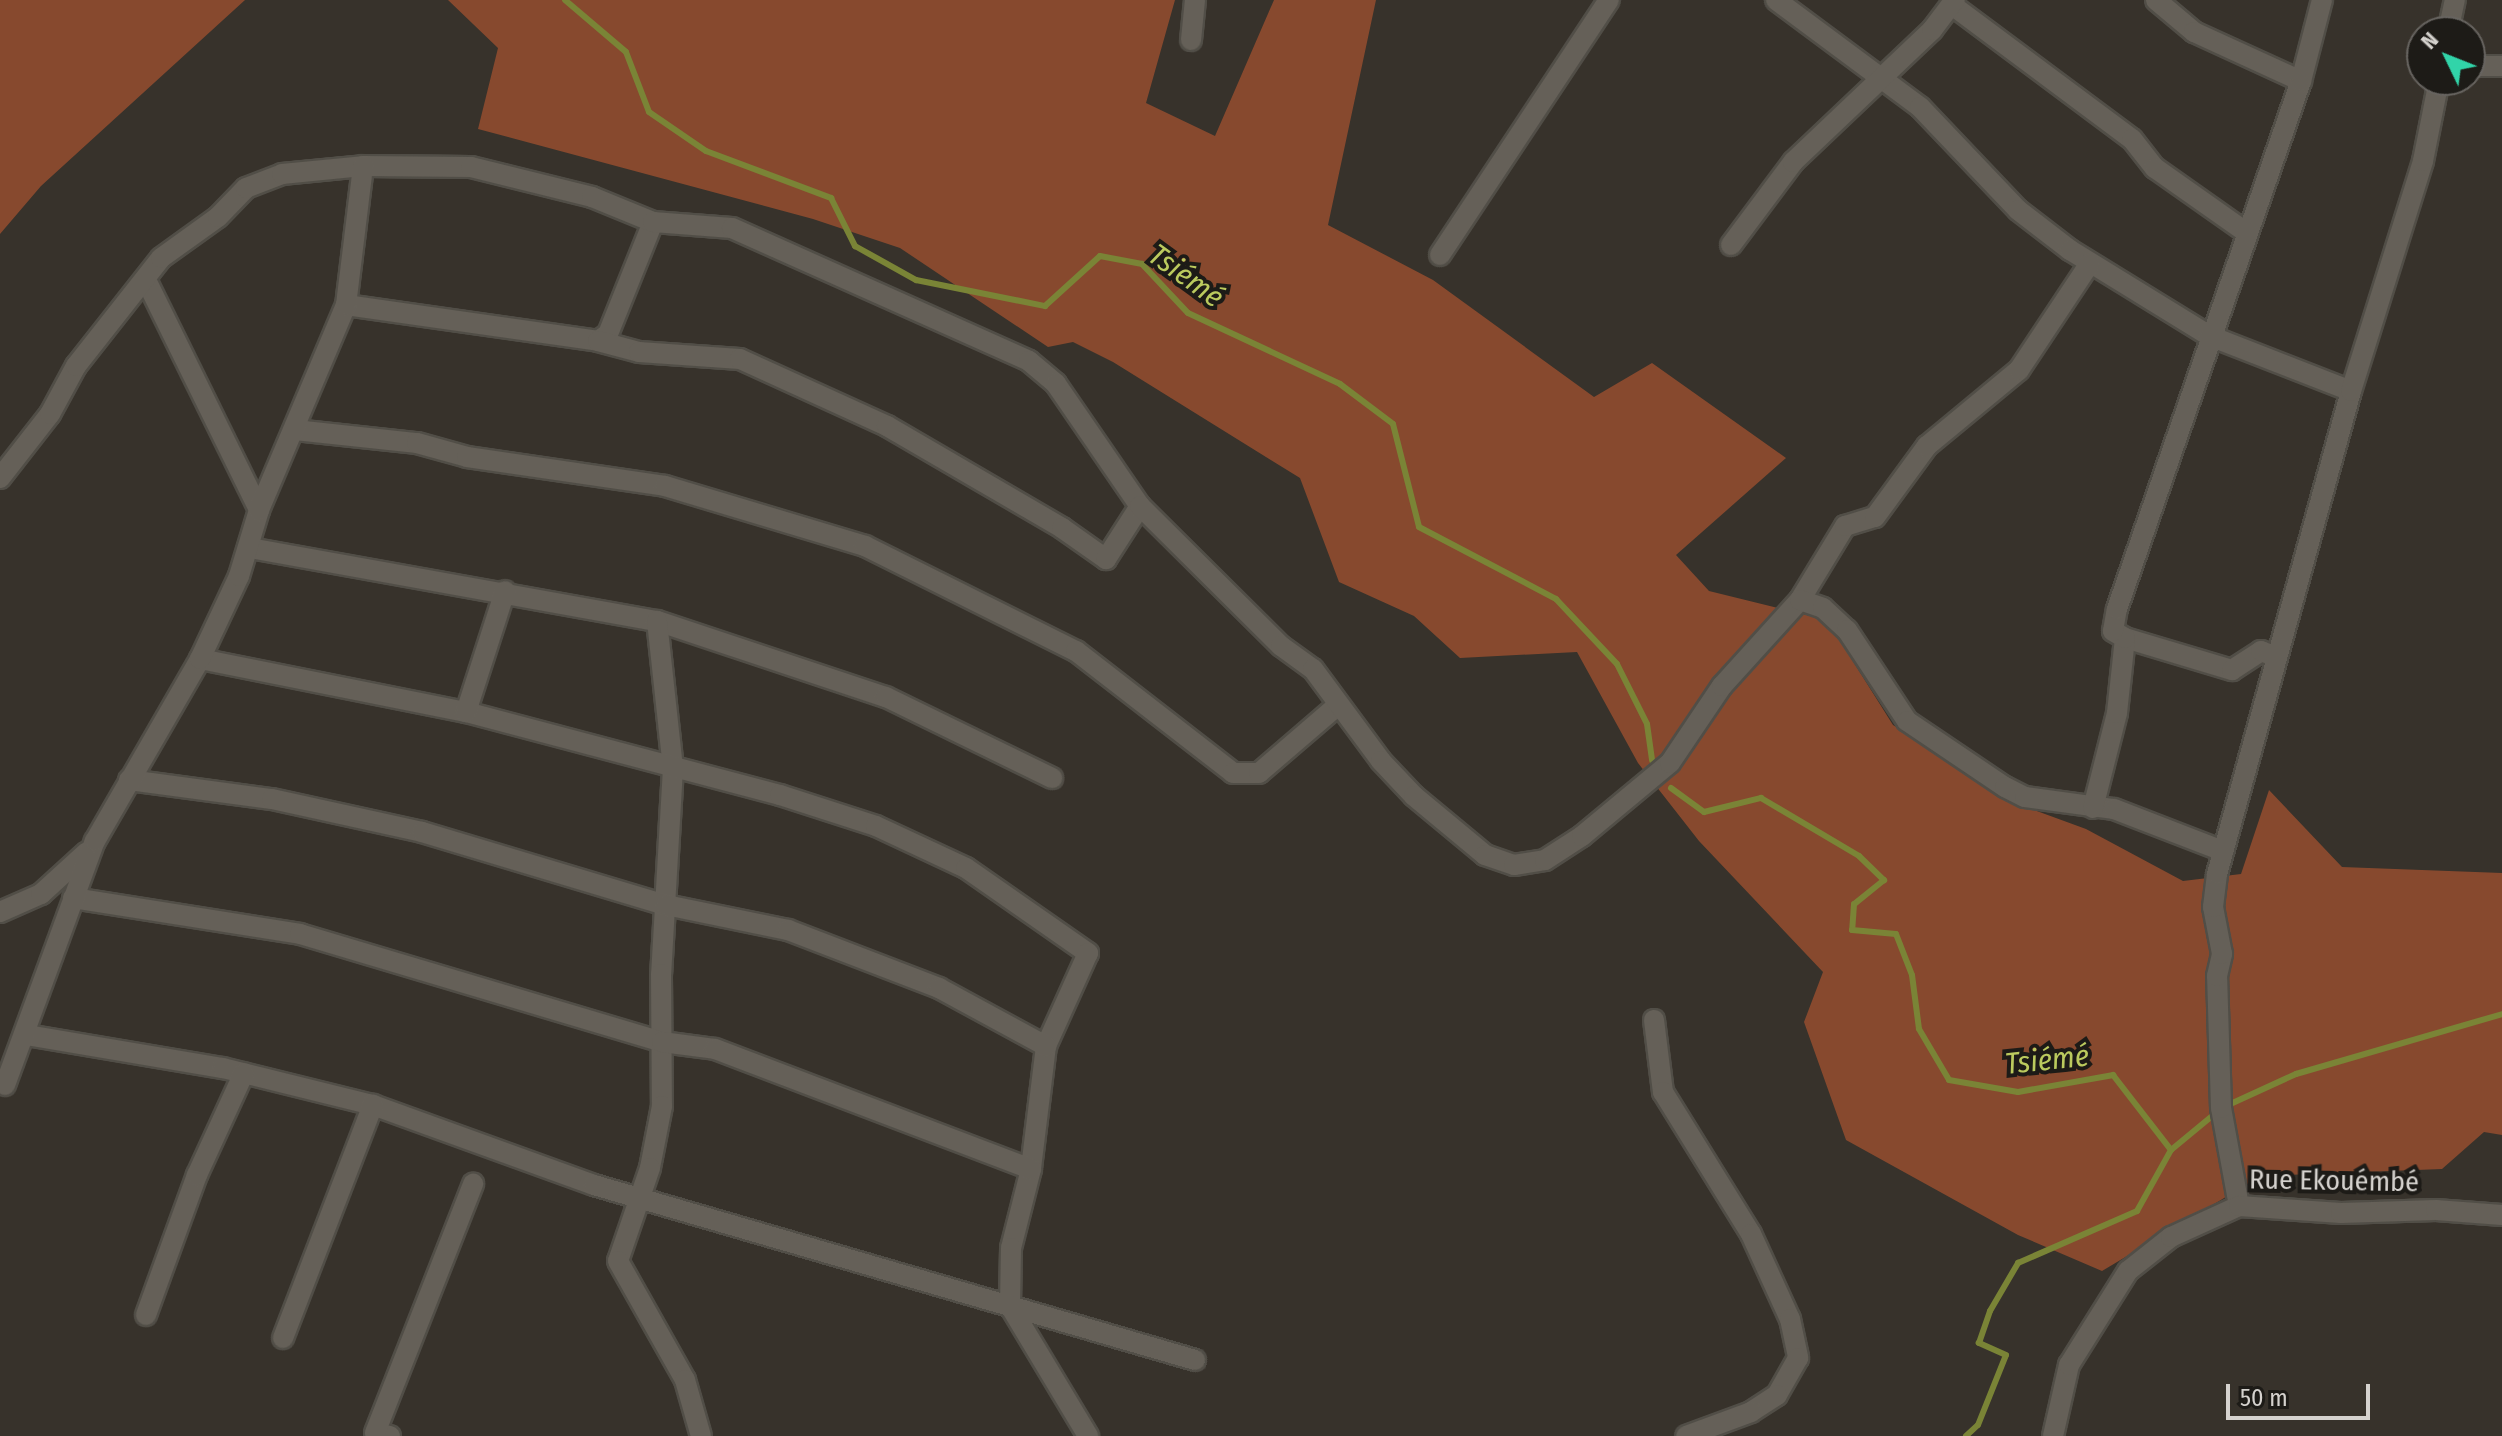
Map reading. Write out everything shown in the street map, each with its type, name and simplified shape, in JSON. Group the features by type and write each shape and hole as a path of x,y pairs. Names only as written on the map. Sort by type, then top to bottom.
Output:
{"street":[{"path":"1191,40 1195,0"},
{"path":"1440,255 1609,0"},
{"path":"1776,0 1920,107 2018,210 2090,263 2210,336 2351,391"},
{"path":"2156,0 2194,32 2301,81"},
{"path":"2277,657 2261,651 2232,670 2125,638 2113,631 2117,609 2210,336 2301,81 2322,0"},
{"path":"1731,245 1793,162 1883,78 1954,2 2132,139 2155,168 2247,233"},
{"path":"2239,1206 2221,1108 2217,976 2222,954 2213,907 2223,851 2351,391 2423,161 2436,96"},
{"path":"0,478 50,414 76,366 161,258 218,217 246,188 282,174 363,166 471,167 592,197 653,222 732,228 1029,361 1064,394 1140,506 1281,646 1313,669 1337,706 1381,761 1460,838 1485,855 1514,865 1545,860 1670,763 1722,686 1800,600 1845,526 1875,517 1927,446 2019,370 2090,263"},
{"path":"0,912 41,894 77,866 95,841 200,659 250,548 259,510 346,305 363,166"},
{"path":"598,341 608,334 653,222"},
{"path":"146,280 259,510"},
{"path":"346,305 598,341 639,352 740,359 887,426 1062,528 1106,559 1140,506"},
{"path":"295,430 417,443 467,457 665,486 865,546 1076,651 1233,773 1259,773 1337,706"},
{"path":"250,548 505,591 657,621 886,697 1052,778"},
{"path":"466,712 505,591"},
{"path":"1800,600 1823,608 1847,630 1907,721 2025,797 2114,809 2223,851"},
{"path":"657,621 673,768 666,905 662,1106 640,1196 618,1261 685,1380 701,1436"},
{"path":"2093,808 2117,713 2125,638"},
{"path":"200,659 466,712 876,826 966,868 1088,953 1046,1046 1031,1169 1011,1248 1010,1306 1088,1436"},
{"path":"129,780 272,799 422,832 666,905 788,930 939,988 1046,1046"},
{"path":"5,1085 27,1035 95,841"},
{"path":"73,898 300,934 662,1042 715,1049 1031,1169"},
{"path":"1654,1020 1663,1092 1751,1234 1790,1319 1798,1358 1777,1395 1751,1412 1686,1436"},
{"path":"27,1035 244,1073 373,1105 594,1185 1195,1360"},
{"path":"146,1315 197,1175 244,1073"},
{"path":"283,1338 373,1105"},
{"path":"390,1436 375,1433 473,1184"},
{"name":"Rue Ekouémbé","path":"2053,1436 2069,1365 2128,1271 2171,1237 2239,1206 2502,1215"}],"shaded area":[{"path":"0,0 245,0 41,186 0,234"},
{"path":"448,0 1175,0 1146,103 1215,136 1274,0 1376,0 1328,225 1433,280 1594,397 1652,363 1786,458 1676,555 1709,591 1827,620 1893,725 2020,805 2086,829 2183,881 2241,874 2269,790 2342,867 2502,873 2502,1135 2484,1132 2442,1169 2261,1176 2102,1271 2018,1235 1846,1140 1804,1022 1823,972 1699,841 1638,763 1577,652 1460,658 1414,616 1339,582 1300,478 1113,362 1073,342 1048,347 900,248 813,219 478,129 498,48"}],"waterway":[{"name":"Tsiémé","path":"565,0 626,52 649,112 706,151 831,198 855,246 916,280 1045,306 1100,256 1142,264 1188,313 1340,384 1393,424 1419,527 1556,599 1617,664 1647,724 1652,761"},
{"name":"Tsiémé","path":"1671,788 1704,812 1761,798 1859,856 1884,880 1854,904 1852,930 1896,934 1912,975 1919,1029 1949,1080 2018,1092 2113,1075 2171,1150 2217,1112"},
{"name":"Tsiémé","path":"2226,1106 2296,1074 2502,1014"},
{"path":"1966,1436 1978,1425 2006,1355 1979,1343 1990,1311 2018,1263 2137,1211 2171,1150"}]}
